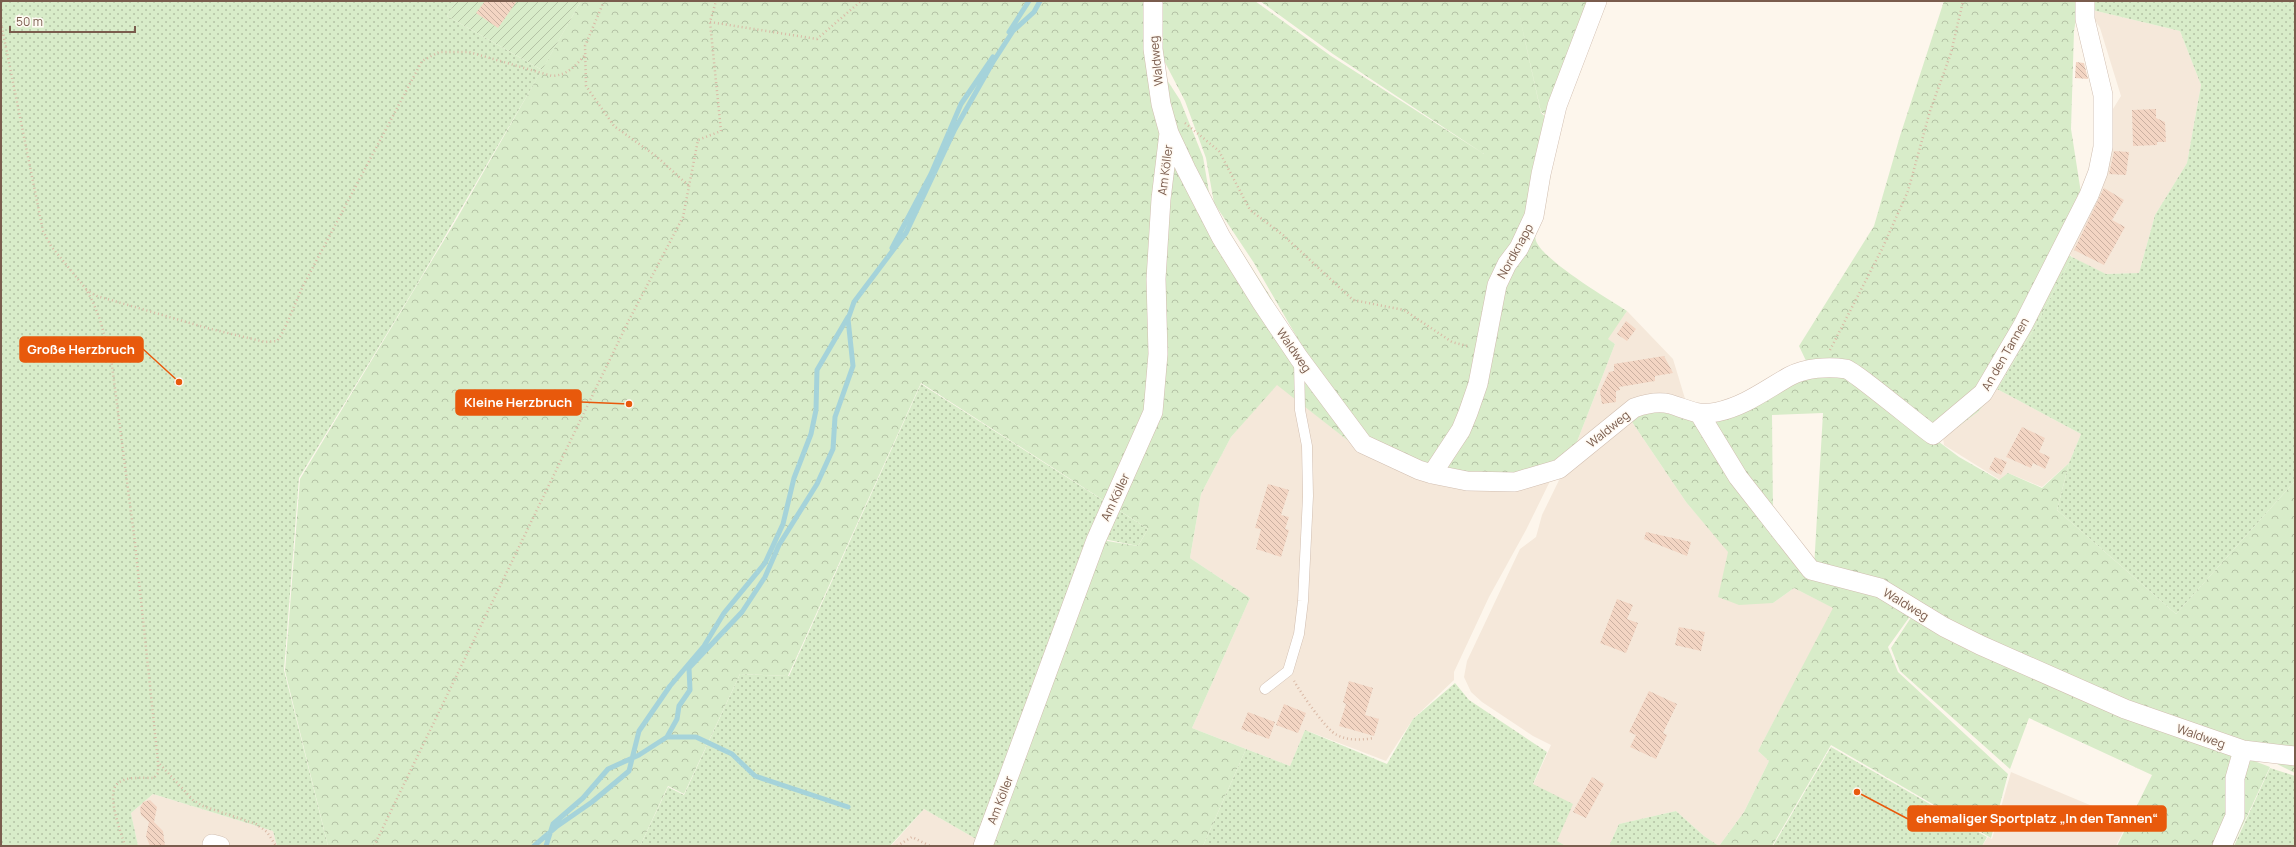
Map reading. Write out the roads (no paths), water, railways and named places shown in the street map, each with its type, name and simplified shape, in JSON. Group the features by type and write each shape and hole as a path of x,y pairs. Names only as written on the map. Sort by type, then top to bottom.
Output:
{"street":[{"name":"Waldweg","path":"1153,1 1153,49 1161,104 1177,128 1221,237 1299,358 1363,444 1419,470 1432,474 1467,481 1515,482 1559,469 1634,408 1659,403 1669,404 1686,411 1698,413 1738,477 1811,570 1880,588 1944,627 1987,648 2124,709 2243,750 2295,756"},
{"name":"Nordknapp","path":"1432,474 1461,430 1468,413 1478,384 1483,351 1497,285 1507,264 1520,248 1534,216 1541,174 1558,106 1597,1"},
{"name":"An den Tannen","path":"1698,413 1712,413 1735,408 1805,369 1847,369 1933,435 1983,393 2023,325 2090,195 2098,172 2103,147 2103,95 2085,20 2085,1"},
{"name":"Am Köller","path":"983,846 1096,540 1153,412 1158,354 1156,279 1161,199 1177,128"},
{"path":"2222,846 2235,816 2235,778 2243,750"}],"lane":[{"path":"1265,689 1288,671 1299,634 1307,550 1307,446 1300,410 1299,358"}],"waterway":[{"path":"1009,32 1029,1"},
{"path":"546,846 553,824 583,798 608,769 639,755 667,737 677,719 679,706 690,690 689,668 742,612 765,577 779,545 817,484 833,449 835,417 853,366 848,319 854,302 906,233 955,129 993,62 1013,31 1034,12 1040,1"},
{"path":"892,248 931,174 961,104 993,57"},
{"path":"534,846 556,827 592,802 629,771 639,731 670,686 704,646 724,613 765,563 783,524 794,478 811,434 816,410 817,370 848,317"},
{"path":"667,737 696,737 732,754 755,776 848,807"}],"place":[{"name":"Große Herzbruch","path":"179,382"},
{"name":"Kleine Herzbruch","path":"629,404"},
{"name":"ehemaliger Sportplatz „In den Tannen“","path":"1857,792"}]}
